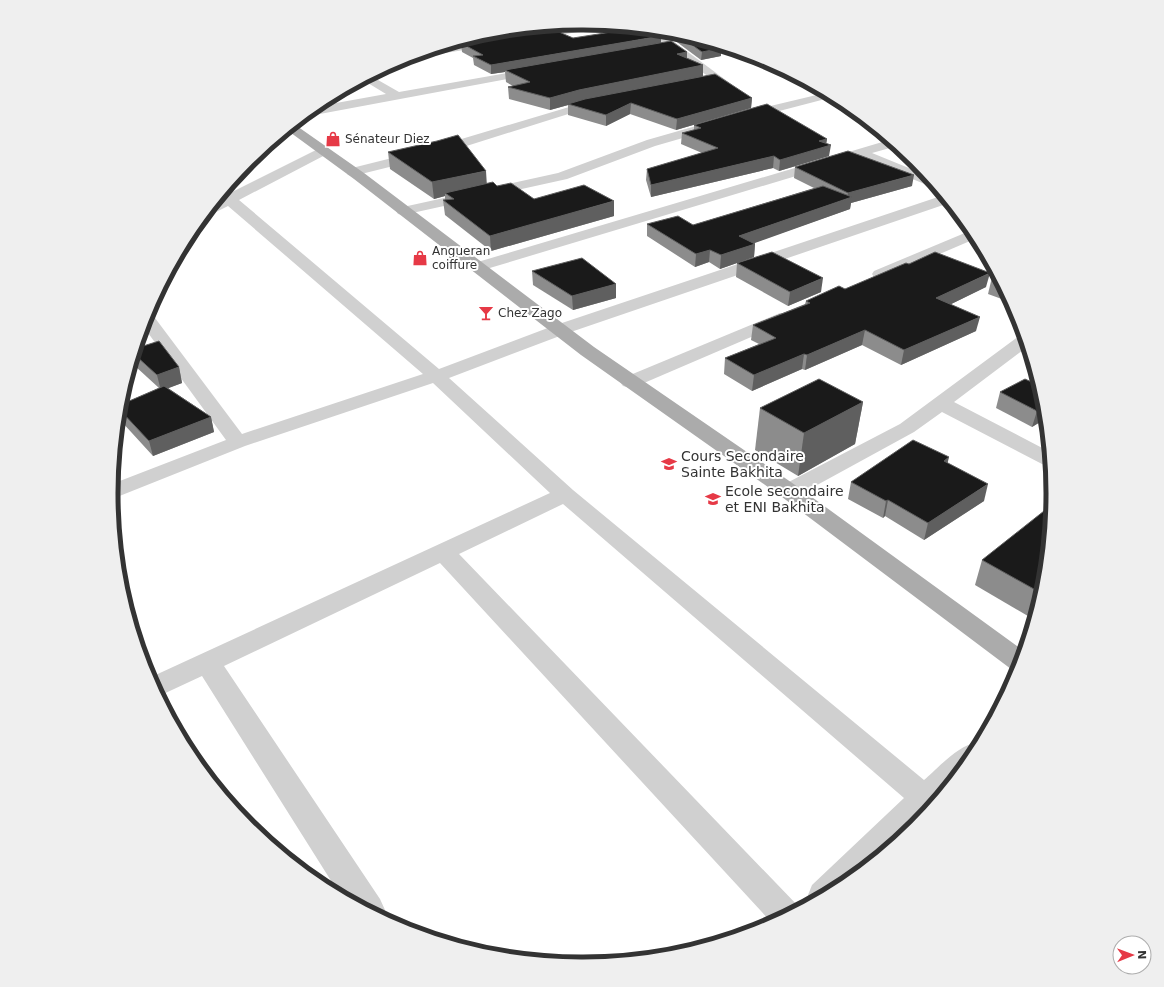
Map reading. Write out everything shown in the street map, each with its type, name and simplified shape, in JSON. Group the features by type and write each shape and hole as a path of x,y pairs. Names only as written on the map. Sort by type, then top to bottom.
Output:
{"main road":[{"path":"295,130 324,150 559,330 630,382 789,491 919,589 1015,658"}],"street":[{"path":"516,39 569,30"},
{"path":"661,37 718,79 764,110"},
{"path":"454,48 500,41"},
{"path":"659,49 674,46"},
{"path":"322,110 544,70"},
{"path":"703,82 718,79"},
{"path":"372,81 398,96"},
{"path":"734,119 764,110 822,97"},
{"path":"353,172 433,152 583,105 606,100"},
{"path":"403,211 562,176 651,143 719,123"},
{"path":"477,267 887,144"},
{"path":"220,204 324,150"},
{"path":"858,152 920,177"},
{"path":"229,199 436,376 565,495 924,798"},
{"path":"118,490 238,442 436,376 559,330 941,201"},
{"path":"864,281 967,237"},
{"path":"630,382 791,313"},
{"path":"151,324 238,442"},
{"path":"789,491 907,428 1020,343"},
{"path":"940,403 1044,458"},
{"path":"160,684 565,495"},
{"path":"444,552 784,911"},
{"path":"208,663 362,901"},
{"path":"842,877 924,798 951,774"}],"building":[{"path":"552,31 556,31 573,38 616,31 658,37 491,65 473,56 483,55 465,45 522,34"},
{"path":"671,41 687,52 677,54 703,65 579,90 550,98 508,87 530,82 505,70"},
{"path":"690,43 714,50 702,52"},
{"path":"715,74 752,98 677,119 631,103 606,115 568,104 585,99"},
{"path":"767,104 827,139 819,141 831,145 780,160 774,156 651,185 647,169 718,148 682,133 701,128 694,125"},
{"path":"458,135 486,171 432,182 388,152 437,141"},
{"path":"848,151 914,175 848,193 795,167"},
{"path":"493,182 497,186 511,183 534,199 584,185 614,201 490,236 443,200 454,199 445,193"},
{"path":"823,186 852,197 739,236 755,244 721,255 710,250 696,254 647,224 678,216 693,225"},
{"path":"772,252 823,278 790,292 737,263"},
{"path":"935,252 989,273 936,298 980,317 904,350 865,330 807,355 804,354 754,375 725,358 776,338 753,325 810,303 806,301 839,286 845,289 906,263 909,264"},
{"path":"582,258 616,284 572,296 532,271"},
{"path":"159,341 179,367 157,375 139,358 143,346"},
{"path":"819,379 863,402 804,433 760,408"},
{"path":"1025,379 1032,382 1038,410 1037,411 1000,392"},
{"path":"164,386 211,417 149,441 125,415 127,402"},
{"path":"913,440 949,457 944,461 988,484 928,523 888,500 886,501 851,482"},
{"path":"1044,511 1045,512 1042,554 1036,590 982,560"}],"place":[{"name":"Sénateur Diez","path":"333,139"},
{"name":"Angueran coiffure","path":"420,258"},
{"name":"Chez Zago","path":"486,313"},
{"name":"Cours Secondaire Sainte Bakhita","path":"669,464"},
{"name":"Ecole secondaire et ENI Bakhita","path":"713,499"}]}
